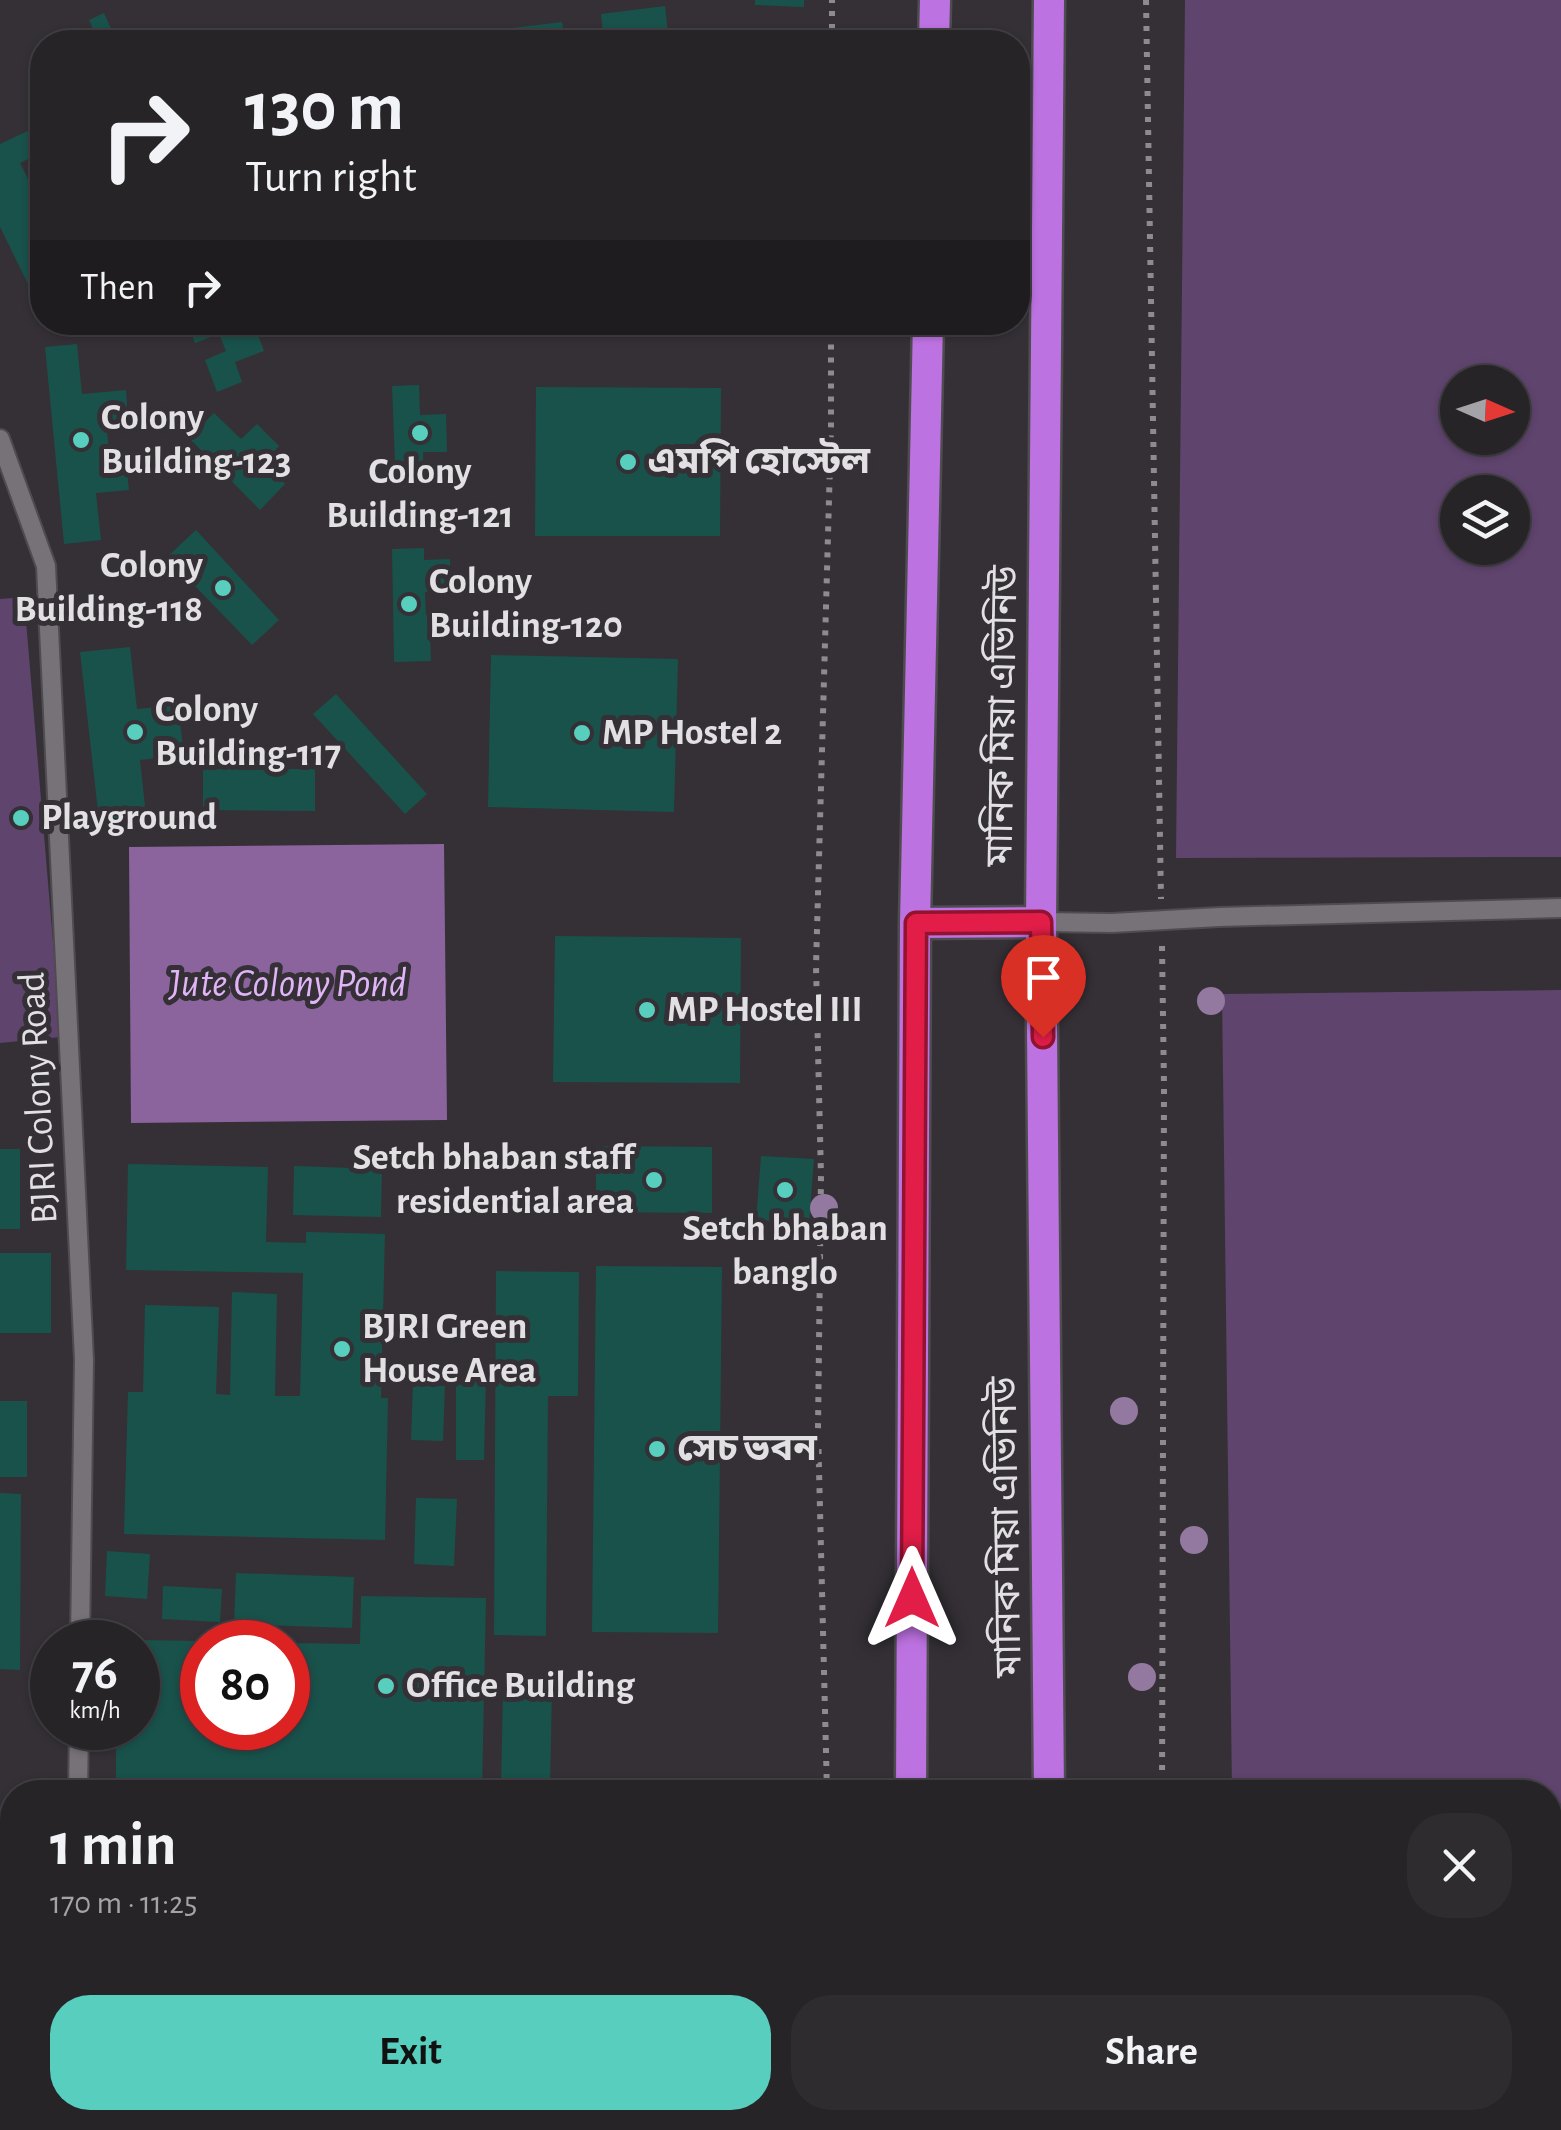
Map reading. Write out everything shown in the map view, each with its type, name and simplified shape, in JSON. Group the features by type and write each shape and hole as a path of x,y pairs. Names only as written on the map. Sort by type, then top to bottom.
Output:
{"highway":[{"path":"934,30 935,0"},
{"name":"মানিক মিয়া এভিনিউ","path":"1049,0 1041,922 1050,1780"},
{"path":"912,1780 916,923 928,335"},
{"path":"916,923 1041,922"}],"lane":[{"name":"BJRI Colony Road","path":"0,439 46,566 84,1360 80,1620"},
{"path":"1041,922 1561,908"},
{"path":"78,1780 79,1750"}],"path":[{"path":"832,0 832,30"},
{"path":"827,1780 818,1429 821,1176 816,966 832,335"}],"shaded area":[{"path":"1185,0 1561,0 1561,857 1176,858"},
{"name":"Playground","path":"24,597 61,1037 0,1043 0,599"},
{"path":"1561,990 1561,1780 1232,1780 1222,994"}],"water":[{"name":"Jute Colony Pond","path":"444,844 447,1120 131,1123 129,847"}],"building":[{"path":"755,0 804,0 804,7 755,5"},
{"path":"665,6 668,30 603,30 601,14"},
{"path":"104,13 112,30 94,30 89,20"},
{"path":"562,22 563,30 496,30"},
{"path":"30,130 30,158 20,163 30,183 28,284 0,227 0,144"},
{"path":"192,335 216,335 195,343"},
{"path":"219,335 258,335 264,351 235,362 242,382 217,392 205,360 226,351"},
{"name":"Colony Building-123","path":"77,344 82,394 126,390 128,419 106,421 110,461 126,459 129,490 96,493 101,540 64,544 45,347"},
{"name":"Colony Building-121","path":"419,385 420,415 446,414 447,452 423,452 424,486 396,487 392,386"},
{"name":"এমপি হোস্টেল","path":"536,387 721,388 720,536 535,536"},
{"path":"214,413 241,439 257,424 279,446 264,462 285,484 260,510 189,438"},
{"name":"Colony Building-118","path":"196,530 279,620 252,645 167,557"},
{"name":"Colony Building-120","path":"424,548 424,560 450,559 451,591 425,592 426,615 448,615 449,635 430,635 431,661 394,662 392,549"},
{"name":"Colony Building-117","path":"130,647 137,709 178,705 184,755 140,760 147,824 100,829 80,652"},
{"name":"MP Hostel 2","path":"491,655 678,659 674,812 488,807"},
{"path":"336,694 427,794 405,814 313,714"},
{"path":"203,769 315,769 315,811 203,810"},
{"name":"MP Hostel III","path":"555,936 741,938 740,1083 553,1082"},
{"name":"Setch bhaban staff residential area","path":"596,1146 712,1147 712,1213 596,1212"},
{"path":"0,1149 20,1149 20,1229 0,1229"},
{"name":"Setch bhaban banglo","path":"761,1156 814,1159 809,1224 756,1220"},
{"name":"BJRI Green House Area","path":"128,1164 268,1167 266,1242 306,1243 306,1232 385,1234 381,1398 388,1398 385,1540 124,1534 128,1392 143,1392 145,1305 219,1307 216,1394 230,1395 232,1292 277,1294 275,1396 300,1396 303,1273 126,1270"},
{"path":"294,1166 382,1169 381,1217 293,1215"},
{"path":"0,1253 51,1253 51,1333 0,1333"},
{"name":"সেচ ভবন","path":"596,1266 722,1267 718,1633 592,1632"},
{"path":"496,1271 579,1272 578,1396 548,1396 546,1636 494,1635"},
{"path":"456,1376 486,1377 484,1460 456,1460"},
{"path":"413,1385 445,1386 443,1441 411,1440"},
{"path":"0,1401 27,1401 27,1477 0,1477"},
{"path":"0,1493 21,1494 20,1670 0,1669"},
{"path":"416,1498 457,1499 454,1566 414,1564"},
{"path":"107,1551 150,1554 147,1599 105,1596"},
{"path":"236,1573 354,1577 352,1628 310,1627 310,1620 234,1620"},
{"path":"163,1586 222,1589 220,1620 162,1619"},
{"name":"Office Building","path":"361,1596 486,1598 482,1780 116,1780 116,1750 160,1750 160,1640 180,1641 180,1750 310,1750 310,1643 360,1644"},
{"path":"503,1691 552,1691 550,1780 501,1780"}],"place":[{"name":"Colony Building-121","path":"420,433"},
{"name":"Colony Building-123","path":"81,440"},
{"name":"এমপি হোস্টেল","path":"628,462"},
{"name":"Colony Building-118","path":"223,588"},
{"name":"Colony Building-120","path":"409,604"},
{"name":"Colony Building-117","path":"135,732"},
{"name":"MP Hostel 2","path":"582,733"},
{"name":"Playground","path":"21,818"},
{"name":"MP Hostel III","path":"647,1010"},
{"name":"Setch bhaban staff residential area","path":"654,1180"},
{"name":"Setch bhaban banglo","path":"785,1190"},
{"name":"BJRI Green House Area","path":"342,1349"},
{"name":"সেচ ভবন","path":"657,1449"},
{"name":"Office Building","path":"386,1686"}],"route":[{"path":"912,1598 916,923 1041,922 1043,1037"}]}
